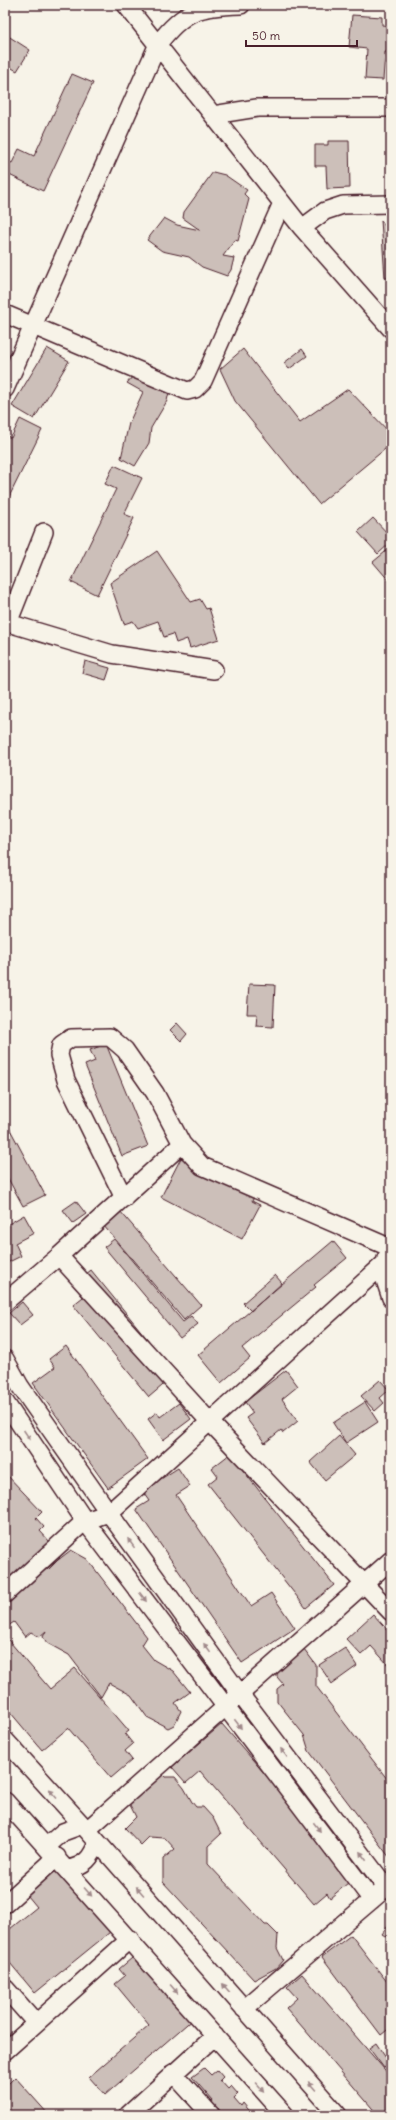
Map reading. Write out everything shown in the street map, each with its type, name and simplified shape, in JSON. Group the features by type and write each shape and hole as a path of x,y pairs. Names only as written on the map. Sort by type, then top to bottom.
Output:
{"street":[{"path":"126,5 302,228 385,315 391,329"},
{"path":"5,388 158,44 169,30 184,16 210,6 241,5"},
{"path":"213,115 257,108 391,108"},
{"path":"5,314 187,390 195,389 203,381 282,203"},
{"path":"302,228 325,211 343,205 391,204"},
{"path":"44,532 6,622 112,654 214,670"},
{"path":"124,1198 66,1080 59,1055 61,1045 71,1038 110,1037 125,1050 155,1093 182,1144 202,1166 388,1253"},
{"path":"5,1302 124,1198 182,1144"},
{"path":"388,1253 384,1277 391,1298"},
{"path":"5,1594 85,1521 109,1513 210,1422 388,1253"},
{"path":"59,1256 210,1422 391,1612"},
{"path":"5,1359 20,1386 109,1513 240,1694 389,1885 244,2009"},
{"path":"5,1402 85,1521 372,1900"},
{"path":"5,1904 57,1858 62,1832 88,1832 225,1706 391,1560"},
{"path":"5,1740 338,2115"},
{"path":"5,1801 130,1939 285,2115"},
{"path":"57,1858 78,1867 88,1861 94,1852 88,1832"},
{"path":"5,2051 130,1939"},
{"path":"5,1988 36,2023"},
{"path":"128,2115 215,2036"},
{"path":"173,2073 211,2115"}],"building":[{"path":"352,15 382,17 382,25 390,26 388,52 385,52 383,80 365,79 367,49 349,47"},
{"path":"5,34 30,50 17,71 5,64"},
{"path":"72,74 93,83 43,191 5,173 5,160 12,163 19,149 34,156"},
{"path":"328,141 349,141 350,188 327,189 326,166 315,166 315,145 328,145"},
{"path":"213,172 225,175 247,190 244,194 249,199 238,241 235,240 223,256 234,258 231,270 227,276 202,267 189,257 162,251 147,240 164,218 177,225 200,230 183,218 184,212"},
{"path":"381,220 391,234 391,278 385,278"},
{"path":"47,348 69,361 34,419 12,406"},
{"path":"243,349 300,422 348,389 391,434 391,444 319,504 235,401 220,369"},
{"path":"302,349 307,356 289,369 284,363"},
{"path":"133,376 169,392 167,401 151,428 149,443 135,466 121,458 129,423 143,392 127,383"},
{"path":"20,419 42,430 5,505 5,440 7,436 11,438"},
{"path":"114,465 142,478 124,514 134,518 97,595 71,582 116,489 105,484"},
{"path":"373,518 391,537 391,542 378,554 358,532"},
{"path":"391,547 391,583 373,562"},
{"path":"157,551 191,602 200,599 206,609 209,608 219,639 190,648 187,639 176,643 173,634 164,637 158,621 138,628 133,621 124,624 110,583"},
{"path":"85,661 110,668 106,680 82,673"},
{"path":"249,984 275,985 273,1027 256,1026 257,1014 247,1014"},
{"path":"177,1023 187,1034 181,1041 170,1030"},
{"path":"106,1044 148,1146 122,1156 85,1065 95,1061 90,1050"},
{"path":"5,1120 45,1195 23,1206 5,1173"},
{"path":"181,1158 254,1197 252,1201 260,1205 242,1239 161,1197"},
{"path":"76,1201 86,1214 73,1223 63,1210"},
{"path":"120,1211 201,1305 184,1320 103,1225"},
{"path":"24,1215 34,1233 15,1243 21,1256 5,1264 5,1226"},
{"path":"114,1239 183,1322 191,1316 198,1324 180,1338 104,1247"},
{"path":"333,1241 347,1258 314,1285 316,1287 242,1348 250,1358 221,1383 198,1355"},
{"path":"91,1270 176,1374 149,1397 73,1305 83,1297 73,1285"},
{"path":"275,1275 282,1283 251,1311 243,1303"},
{"path":"22,1302 33,1315 20,1325 9,1313"},
{"path":"66,1346 148,1459 108,1488 33,1383 55,1367 49,1359"},
{"path":"286,1370 298,1386 282,1399 298,1421 283,1433 281,1430 265,1443 246,1418 253,1413 245,1402"},
{"path":"380,1380 389,1390 380,1398 384,1403 375,1411 361,1396"},
{"path":"365,1402 378,1422 346,1443 333,1423"},
{"path":"179,1403 191,1419 163,1440 148,1419 157,1412 160,1417"},
{"path":"339,1436 355,1455 325,1480 310,1462"},
{"path":"230,1454 334,1585 306,1608 208,1484 218,1476 212,1468"},
{"path":"178,1468 190,1486 176,1495 251,1606 271,1593 295,1628 242,1663 136,1509 149,1501 142,1491"},
{"path":"5,1473 42,1512 36,1518 44,1527 40,1531 51,1543 48,1546 60,1558 48,1570 34,1555 5,1583"},
{"path":"71,1550 87,1559 147,1637 142,1645 154,1660 173,1671 190,1692 175,1703 181,1711 174,1725 168,1728 147,1717 131,1695 109,1683 101,1697 69,1655 47,1643 43,1637 46,1631 39,1637 31,1632 25,1637 14,1622 5,1628 5,1601"},
{"path":"373,1614 391,1634 391,1668 371,1646 361,1655 346,1639"},
{"path":"5,1636 50,1689 75,1668 129,1731 125,1734 133,1744 125,1751 132,1760 111,1778 68,1728 42,1750 5,1706"},
{"path":"345,1648 357,1666 332,1684 319,1665"},
{"path":"304,1649 316,1665 316,1686 391,1784 390,1858 309,1751 304,1735 277,1701 277,1689 283,1684 277,1677 277,1669"},
{"path":"222,1724 354,1878 330,1898 327,1893 314,1904 200,1771 186,1783 172,1767"},
{"path":"161,1773 165,1777 175,1777 196,1807 203,1807 213,1818 221,1834 208,1846 208,1864 265,1925 268,1925 278,1935 277,1948 283,1960 276,1968 254,1980 163,1882 163,1859 175,1849 165,1838 149,1837 141,1845 125,1828 136,1817 129,1803"},
{"path":"59,1870 115,1928 35,1993 5,1957 5,1933 37,1907 23,1890"},
{"path":"391,1922 391,1940 382,1934"},
{"path":"351,1935 391,1987 391,2027 381,2035 322,1957"},
{"path":"138,1953 194,2018 105,2095 89,2077 149,2025 115,1984 125,1976 119,1969"},
{"path":"302,1974 391,2077 391,2115 378,2115 286,2008 297,1998 287,1987"},
{"path":"376,2043 390,2064 384,2068 369,2048"},
{"path":"204,2068 211,2075 217,2070 223,2077 220,2080 228,2089 231,2086 238,2094 234,2098 241,2106 243,2103 253,2115 223,2115 218,2108 215,2111 210,2105 213,2101 192,2077"},
{"path":"15,2077 49,2115 5,2115 5,2087"}]}
